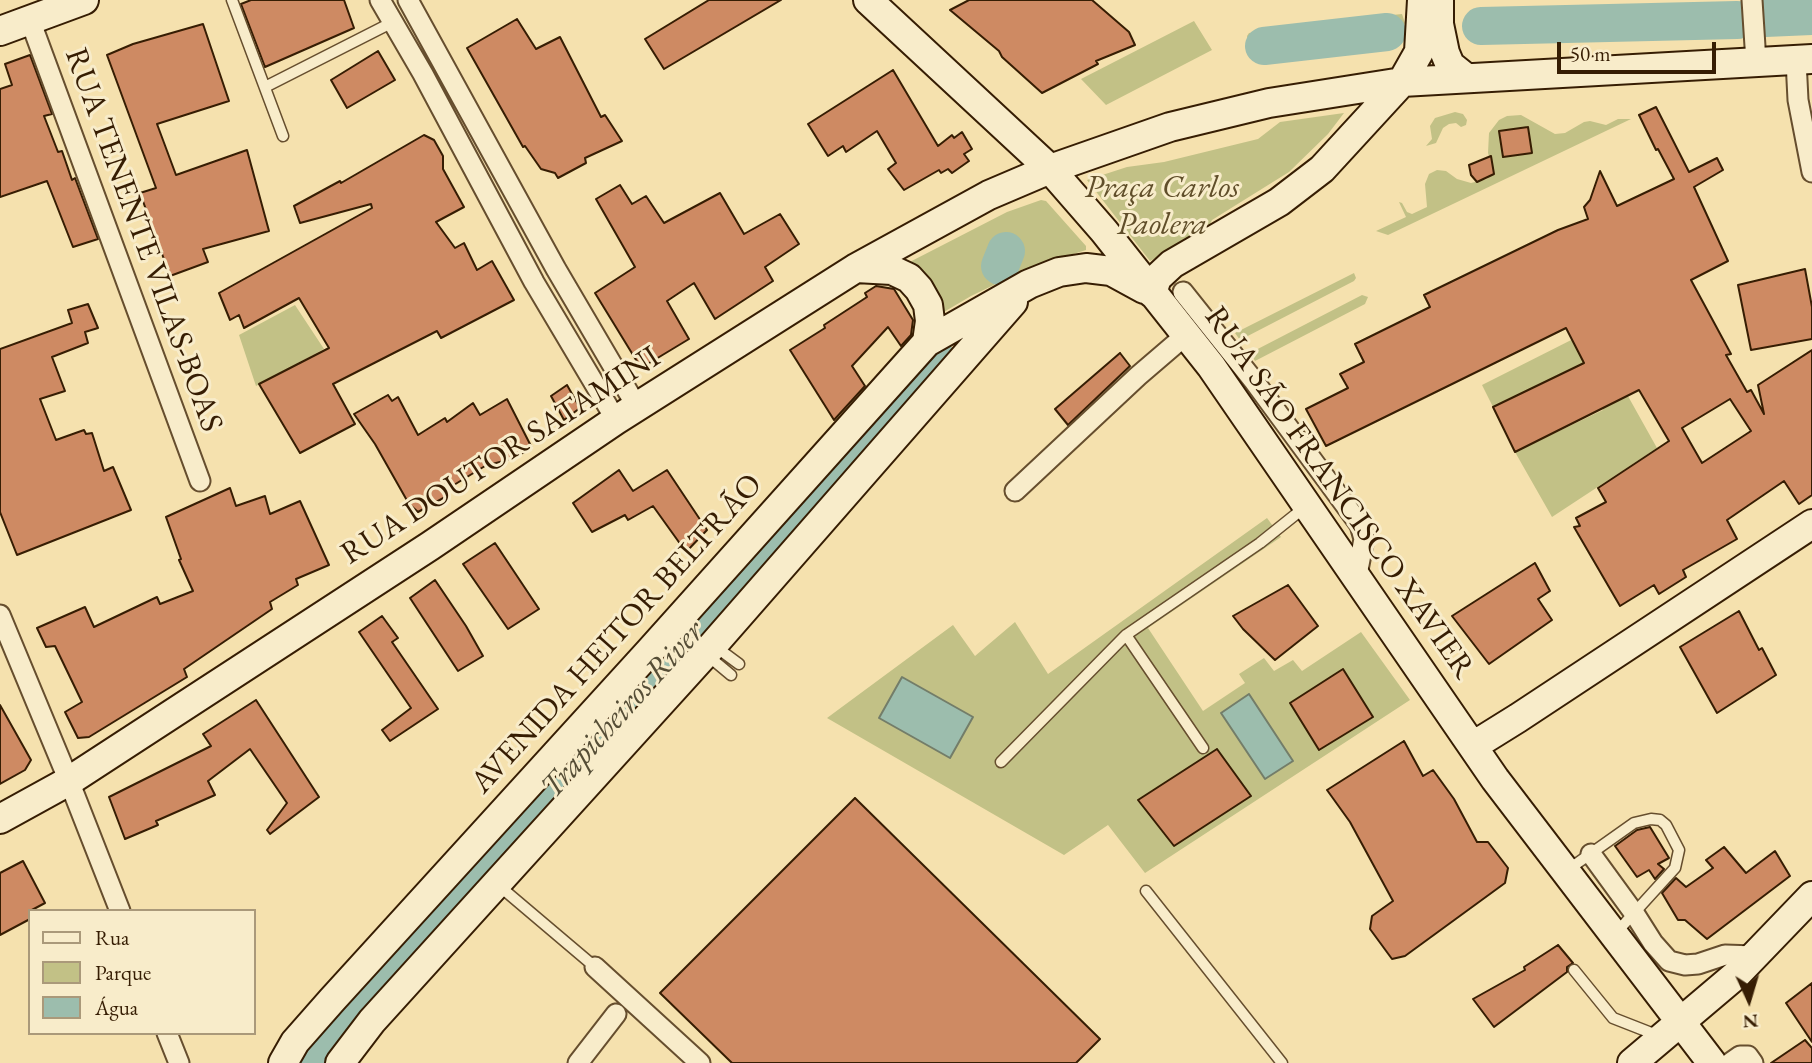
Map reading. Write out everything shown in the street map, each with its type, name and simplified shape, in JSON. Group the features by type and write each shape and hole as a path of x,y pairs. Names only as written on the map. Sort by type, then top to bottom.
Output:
{"main road":[{"path":"0,31 84,0"},
{"name":"RUA SÃO FRANCISCO XAVIER","path":"867,0 1050,169 1187,334 1232,394 1473,746 1614,934 1672,1030 1712,1063"},
{"path":"1153,293 1157,278 1172,264 1279,202 1322,169 1402,82 1419,52 1422,0"},
{"path":"1439,0 1439,24 1445,53 1450,65 1465,77"},
{"path":"1050,169 1170,127 1269,103 1402,82 1804,59"},
{"name":"RUA DOUTOR SATAMINI","path":"0,819 69,781 430,546 627,413 856,268 989,195 1050,169"},
{"path":"856,268 892,270 909,278 928,305 930,321 927,342"},
{"name":"AVENIDA HEITOR BELTRÃO","path":"283,1063 295,1042 331,1000 650,651 927,342 1029,284 1059,272 1086,268 1111,271 1153,293"},
{"name":"AVENIDA HEITOR BELTRÃO","path":"340,1063 372,1021 709,649 1029,284"},
{"path":"1473,746 1812,524"},
{"path":"1632,1063 1755,956 1812,896"}],"street":[{"path":"380,0 423,74 534,282 627,413"},
{"path":"408,0 556,269 627,413"},
{"path":"1753,2 1756,62"},
{"name":"RUA TENENTE VILAS-BOAS","path":"30,20 200,481"},
{"path":"1804,59 1798,100 1812,172"},
{"path":"1184,292 1254,381 1360,525 1364,539 1357,575"},
{"path":"1015,491 1187,334"},
{"path":"0,615 119,909"},
{"path":"1591,854 1668,961 1685,965 1699,964 1725,955 1755,956"},
{"path":"595,967 700,1063"},
{"path":"578,1063 616,1014"},
{"path":"168,1035 179,1063"},
{"path":"1730,1063 1740,1056 1748,1056 1753,1063"}],"lane":[{"path":"232,0 282,136"},
{"path":"265,87 393,22"},
{"path":"423,74 443,64"},
{"path":"480,183 500,170"},
{"path":"534,282 556,269"},
{"path":"1001,762 1126,635 1309,505"},
{"path":"1126,635 1203,748"},
{"path":"709,649 739,664"},
{"path":"709,649 731,675"},
{"path":"1566,872 1634,823 1651,819 1660,820 1665,825 1679,850 1675,868 1614,934"},
{"path":"496,884 595,967"},
{"path":"1146,891 1282,1063"},
{"path":"1574,970 1613,1018 1672,1030"}],"green space":[{"path":"1774,0 1812,0 1812,4 1770,5"},
{"path":"1402,14 1405,23 1397,37 1255,61 1252,59 1247,36 1249,33"},
{"path":"1194,21 1212,50 1106,105 1081,79"},
{"path":"1455,112 1463,114 1467,120 1466,125 1461,127 1456,123 1449,124 1443,128 1436,143 1426,146 1432,139 1430,126 1435,118"},
{"name":"Praça Carlos Paolera","path":"1344,113 1328,134 1289,172 1212,220 1206,232 1150,261 1087,180 1127,167 1164,162 1258,139 1280,122"},
{"path":"1521,115 1555,134 1565,133 1584,122 1606,125 1618,119 1631,119 1388,235 1376,231 1406,217 1399,202 1412,214 1427,207 1425,184 1429,174 1437,170 1446,171 1457,179 1471,183 1487,179 1494,171 1488,153 1489,133 1499,120 1507,116"},
{"path":"1041,200 1046,201 1086,246 1086,250 1029,268 937,316 900,267 1007,212","holes":["997,247 1016,255 1010,270 991,263"]},
{"path":"1354,273 1354,281 1240,340 1235,333"},
{"path":"1362,295 1368,297 1365,304 1255,361 1250,353"},
{"path":"295,305 324,349 256,386 239,335"},
{"path":"1591,330 1657,448 1552,517 1515,452 1603,410 1582,364 1493,407 1482,385"},
{"path":"1267,518 1281,537 1148,628 1203,711 1245,683 1239,674 1264,658 1274,671 1293,660 1302,671 1361,632 1410,700 1145,873 1108,825 1064,855 827,718 953,625 975,656 1015,622 1048,674"}],"water":[{"path":"902,677 973,717 950,758 879,718"},
{"path":"1249,694 1293,761 1265,779 1221,713"}],"building":[{"path":"251,0 344,0 354,28 265,67 241,4"},
{"path":"709,0 781,0 664,69 645,39"},
{"path":"969,0 1092,0 1129,32 1135,45 1096,61 1098,64 1042,93 1002,57 999,51 950,10"},
{"path":"517,19 536,49 560,37 601,117 605,115 622,141 585,158 586,163 558,178 555,173 541,169 525,146 523,147 467,48"},
{"path":"203,24 229,101 157,124 176,175 247,150 269,231 203,249 208,262 170,276 140,193 156,188 107,55 133,44"},
{"path":"378,51 395,80 347,108 331,80"},
{"path":"30,55 52,114 44,116 58,152 62,151 72,180 75,178 98,239 73,247 47,181 0,197 0,89 12,85 5,64"},
{"path":"893,70 938,146 952,135 954,138 962,132 972,149 964,154 969,161 952,173 948,169 941,173 939,170 904,190 888,169 896,163 877,131 846,152 843,146 828,156 808,124"},
{"path":"1656,107 1689,172 1717,158 1723,170 1694,187 1728,261 1691,280 1731,354 1726,355 1747,392 1751,390 1764,414 1758,385 1812,350 1812,495 1799,504 1784,481 1727,520 1737,539 1683,570 1686,577 1659,594 1654,585 1620,606 1574,527 1580,526 1576,518 1606,502 1598,488 1669,441 1639,390 1515,452 1493,407 1584,363 1566,328 1326,446 1306,409 1348,388 1340,374 1364,362 1355,344 1430,307 1424,295 1558,230 1588,219 1584,207 1590,200 1600,171 1617,206 1674,179 1639,115","holes":["1730,399 1751,431 1702,463 1682,428"]},
{"path":"1528,127 1532,153 1503,157 1499,131"},
{"path":"424,135 434,140 443,156 443,169 464,207 436,222 455,248 464,243 477,270 492,261 514,300 441,338 437,331 333,384 355,424 300,453 259,384 329,348 299,298 244,328 239,315 230,320 219,293 372,208 371,204 300,223 294,206 340,181 341,183"},
{"path":"1491,156 1494,174 1477,182 1471,175 1469,165"},
{"path":"620,185 632,204 646,196 664,223 720,193 744,234 780,214 799,244 765,267 773,281 715,319 694,283 667,301 689,339 641,368 595,293 635,267 596,199"},
{"path":"1805,269 1812,307 1812,339 1751,350 1738,285"},
{"path":"876,286 894,289 913,320 911,335 901,346 888,327 852,366 865,386 834,420 790,350 867,297 865,293"},
{"path":"88,304 98,328 85,332 88,343 52,357 65,391 40,399 56,440 84,430 86,434 92,433 104,471 113,467 131,510 17,555 0,512 0,349 72,323 68,310"},
{"path":"1120,353 1130,366 1068,425 1055,409"},
{"path":"567,385 580,408 564,420 551,396"},
{"path":"388,395 392,401 398,397 418,435 445,418 447,422 473,403 480,415 507,399 532,448 511,459 485,466 444,491 447,496 418,512 409,504 375,444 354,414"},
{"path":"619,470 633,491 667,470 707,530 686,552 653,506 628,520 625,515 592,532 573,503"},
{"path":"230,488 236,506 265,496 270,514 300,501 329,565 296,579 298,585 270,602 272,609 184,669 187,677 89,737 78,738 65,712 82,702 55,646 46,647 37,628 85,607 94,627 157,597 160,604 193,591 179,560 181,559 166,517"},
{"path":"495,543 539,609 508,629 463,564"},
{"path":"1535,563 1550,591 1538,599 1552,620 1489,664 1452,616"},
{"path":"435,580 483,656 458,671 410,598"},
{"path":"1288,585 1318,626 1275,660 1233,616"},
{"path":"1739,611 1759,650 1762,648 1776,675 1717,713 1680,647"},
{"path":"382,616 398,638 392,642 438,709 390,741 382,730 411,708 359,632"},
{"path":"1343,669 1373,717 1319,750 1290,703"},
{"path":"256,700 319,797 270,834 267,830 287,803 250,749 208,781 215,795 156,821 158,825 125,839 109,797 211,746 203,734"},
{"path":"0,705 31,760 25,770 0,784"},
{"path":"1404,741 1423,776 1433,770 1454,799 1477,842 1488,842 1508,868 1505,883 1405,956 1392,959 1370,929 1372,916 1393,901 1350,822 1327,790"},
{"path":"1217,749 1251,796 1174,846 1138,800"},
{"path":"855,798 1100,1039 1076,1063 732,1063 660,993"},
{"path":"1650,827 1669,858 1658,864 1664,869 1655,879 1649,870 1637,877 1615,846 1637,830"},
{"path":"1724,847 1746,873 1775,851 1790,876 1707,939 1685,920 1678,920 1662,893 1676,878 1686,887 1713,868 1706,860"},
{"path":"23,861 45,903 28,909 28,920 0,935 0,873"},
{"path":"1558,945 1573,963 1567,967 1567,972 1494,1027 1473,999 1525,970 1524,967"},
{"path":"1812,983 1812,1042 1786,1003"},
{"path":"1805,1040 1812,1048 1812,1063 1771,1063"}],"waterway":[{"name":"Trapicheiros River","path":"1765,18 1812,16"},
{"name":"Trapicheiros River","path":"1481,26 1737,20"},
{"name":"Trapicheiros River","path":"1264,46 1387,32"},
{"name":"Trapicheiros River","path":"1000,266 1006,251"},
{"name":"Trapicheiros River","path":"310,1063 325,1042 936,358"}]}
